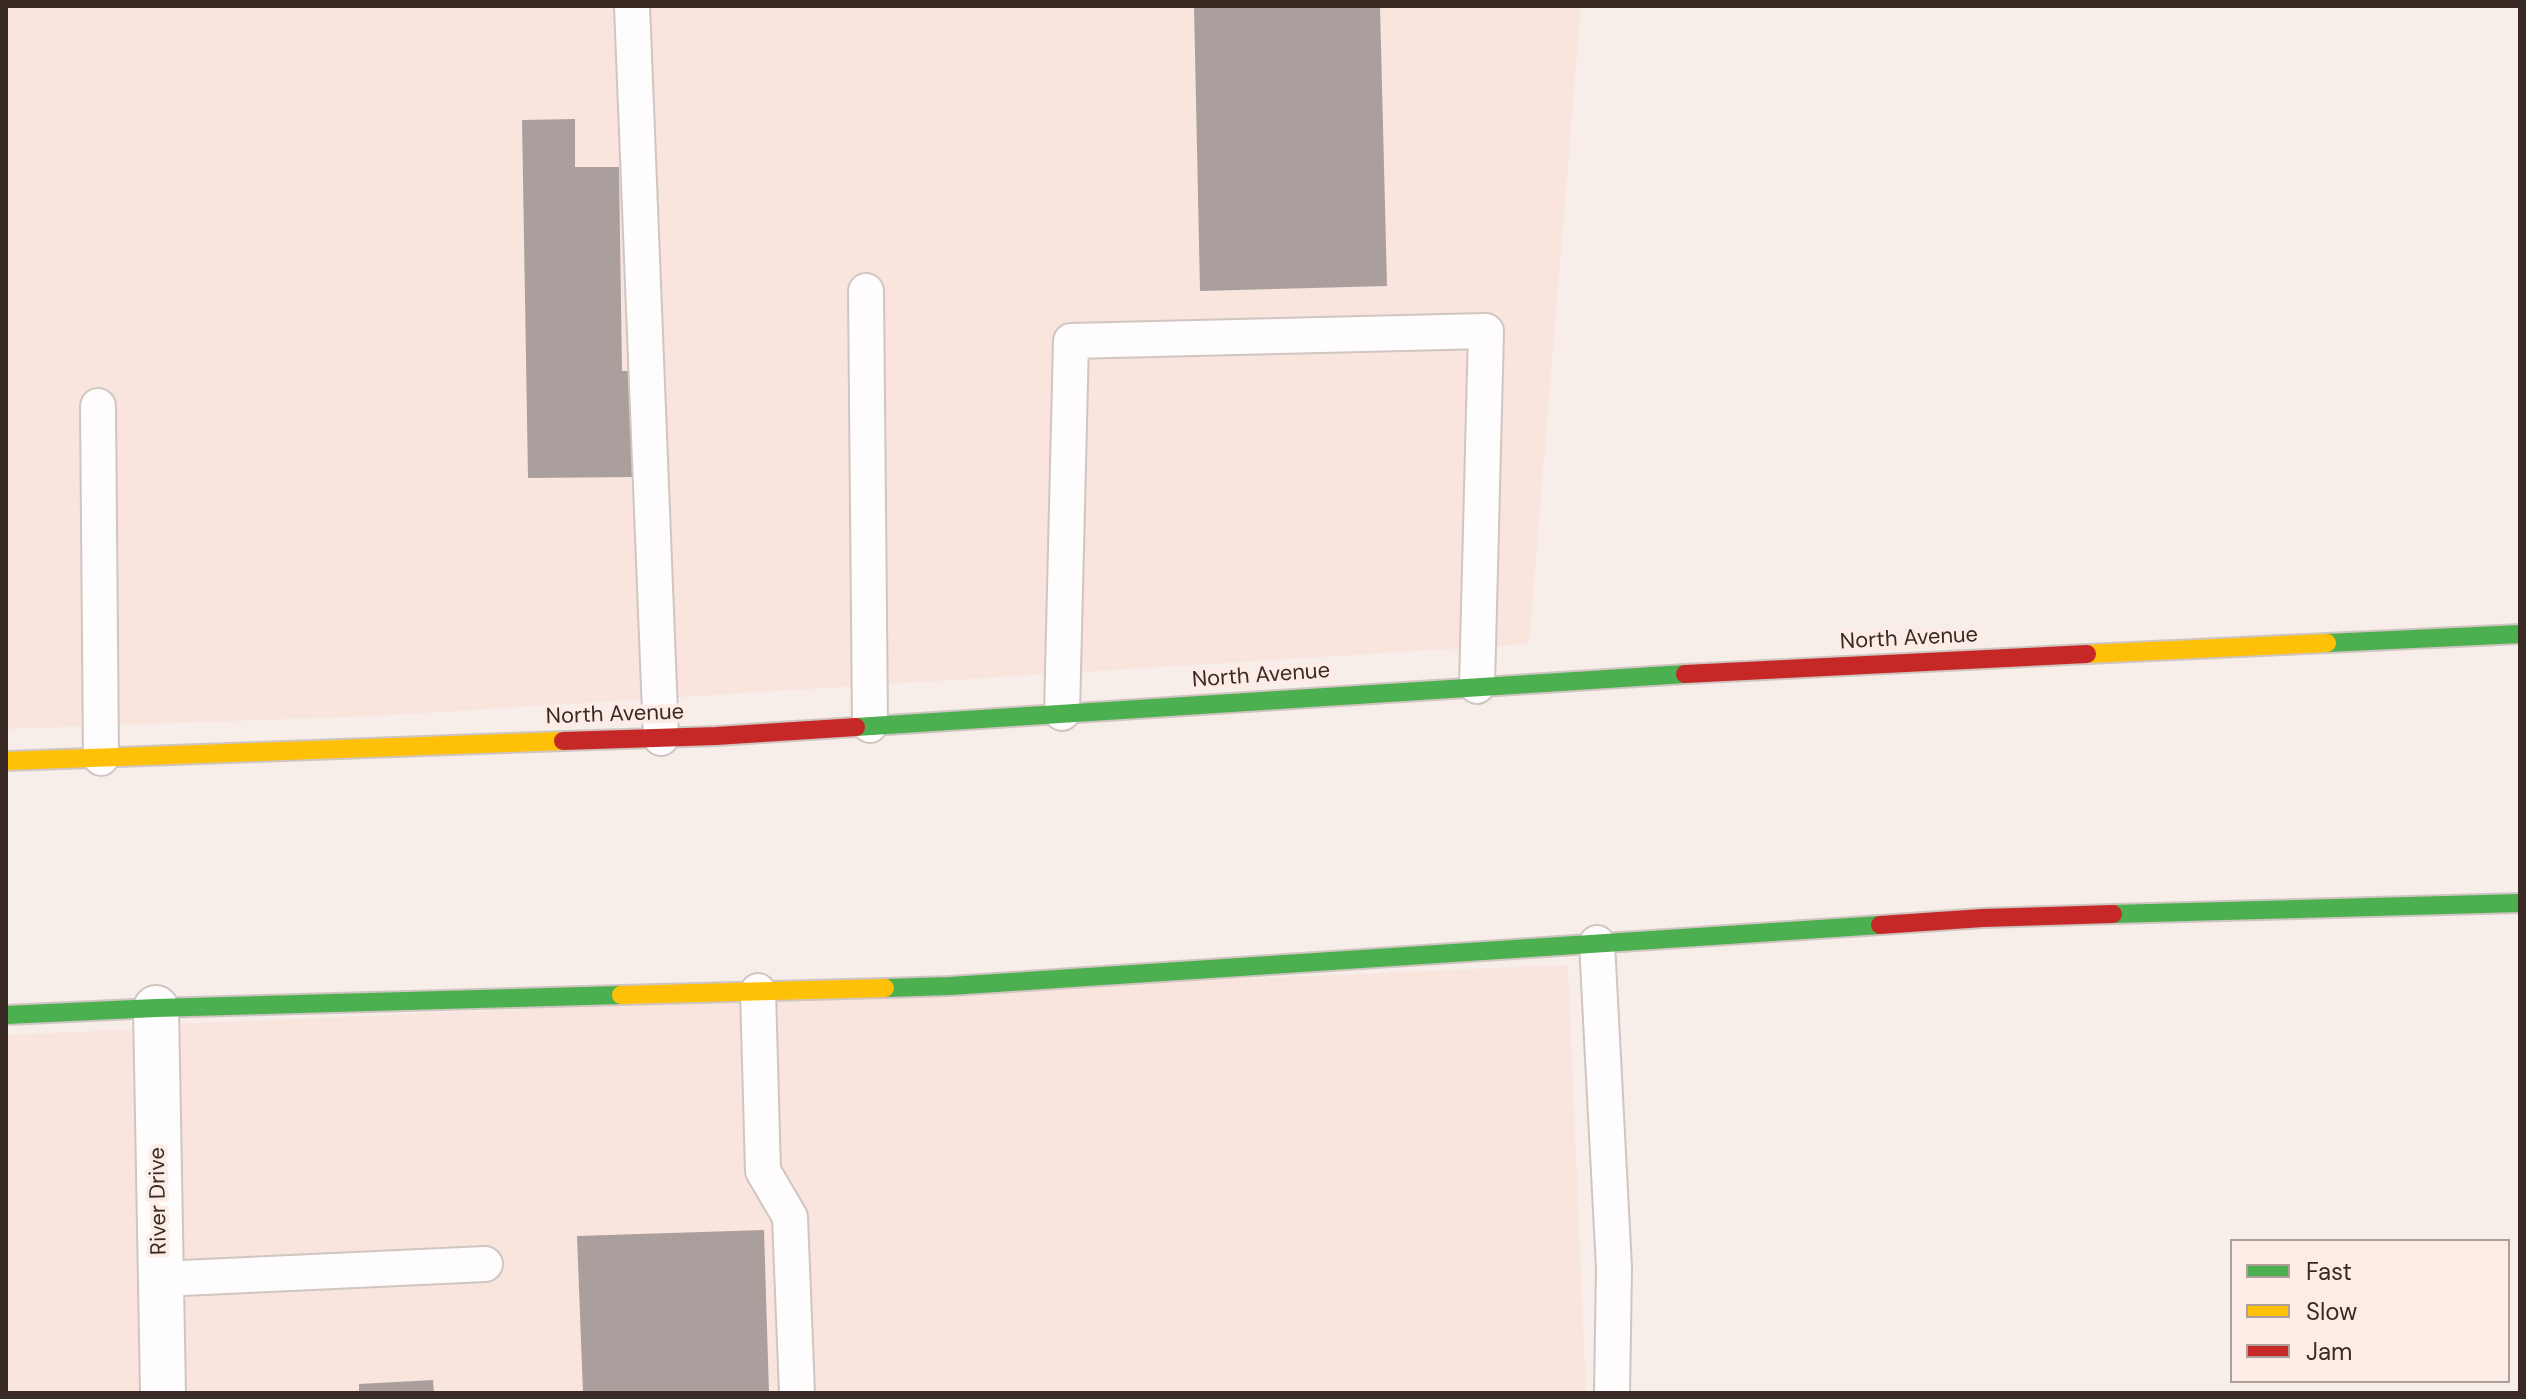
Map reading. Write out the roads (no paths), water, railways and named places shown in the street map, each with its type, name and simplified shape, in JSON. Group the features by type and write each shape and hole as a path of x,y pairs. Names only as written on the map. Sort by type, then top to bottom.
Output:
{"main road":[{"name":"North Avenue","path":"6,761 661,738 1601,677 2520,634"},
{"path":"6,1015 950,986 1983,918 2520,903"}],"street":[{"name":"River Drive","path":"156,1008 163,1393"}],"lane":[{"path":"632,6 661,738"},
{"path":"866,291 870,725"},
{"path":"1062,713 1071,341 1486,331 1477,686"},
{"path":"98,406 101,758"},
{"path":"1597,943 1614,1268 1612,1393"},
{"path":"758,991 763,1171 790,1217 797,1393"},
{"path":"161,1279 485,1264"}]}
